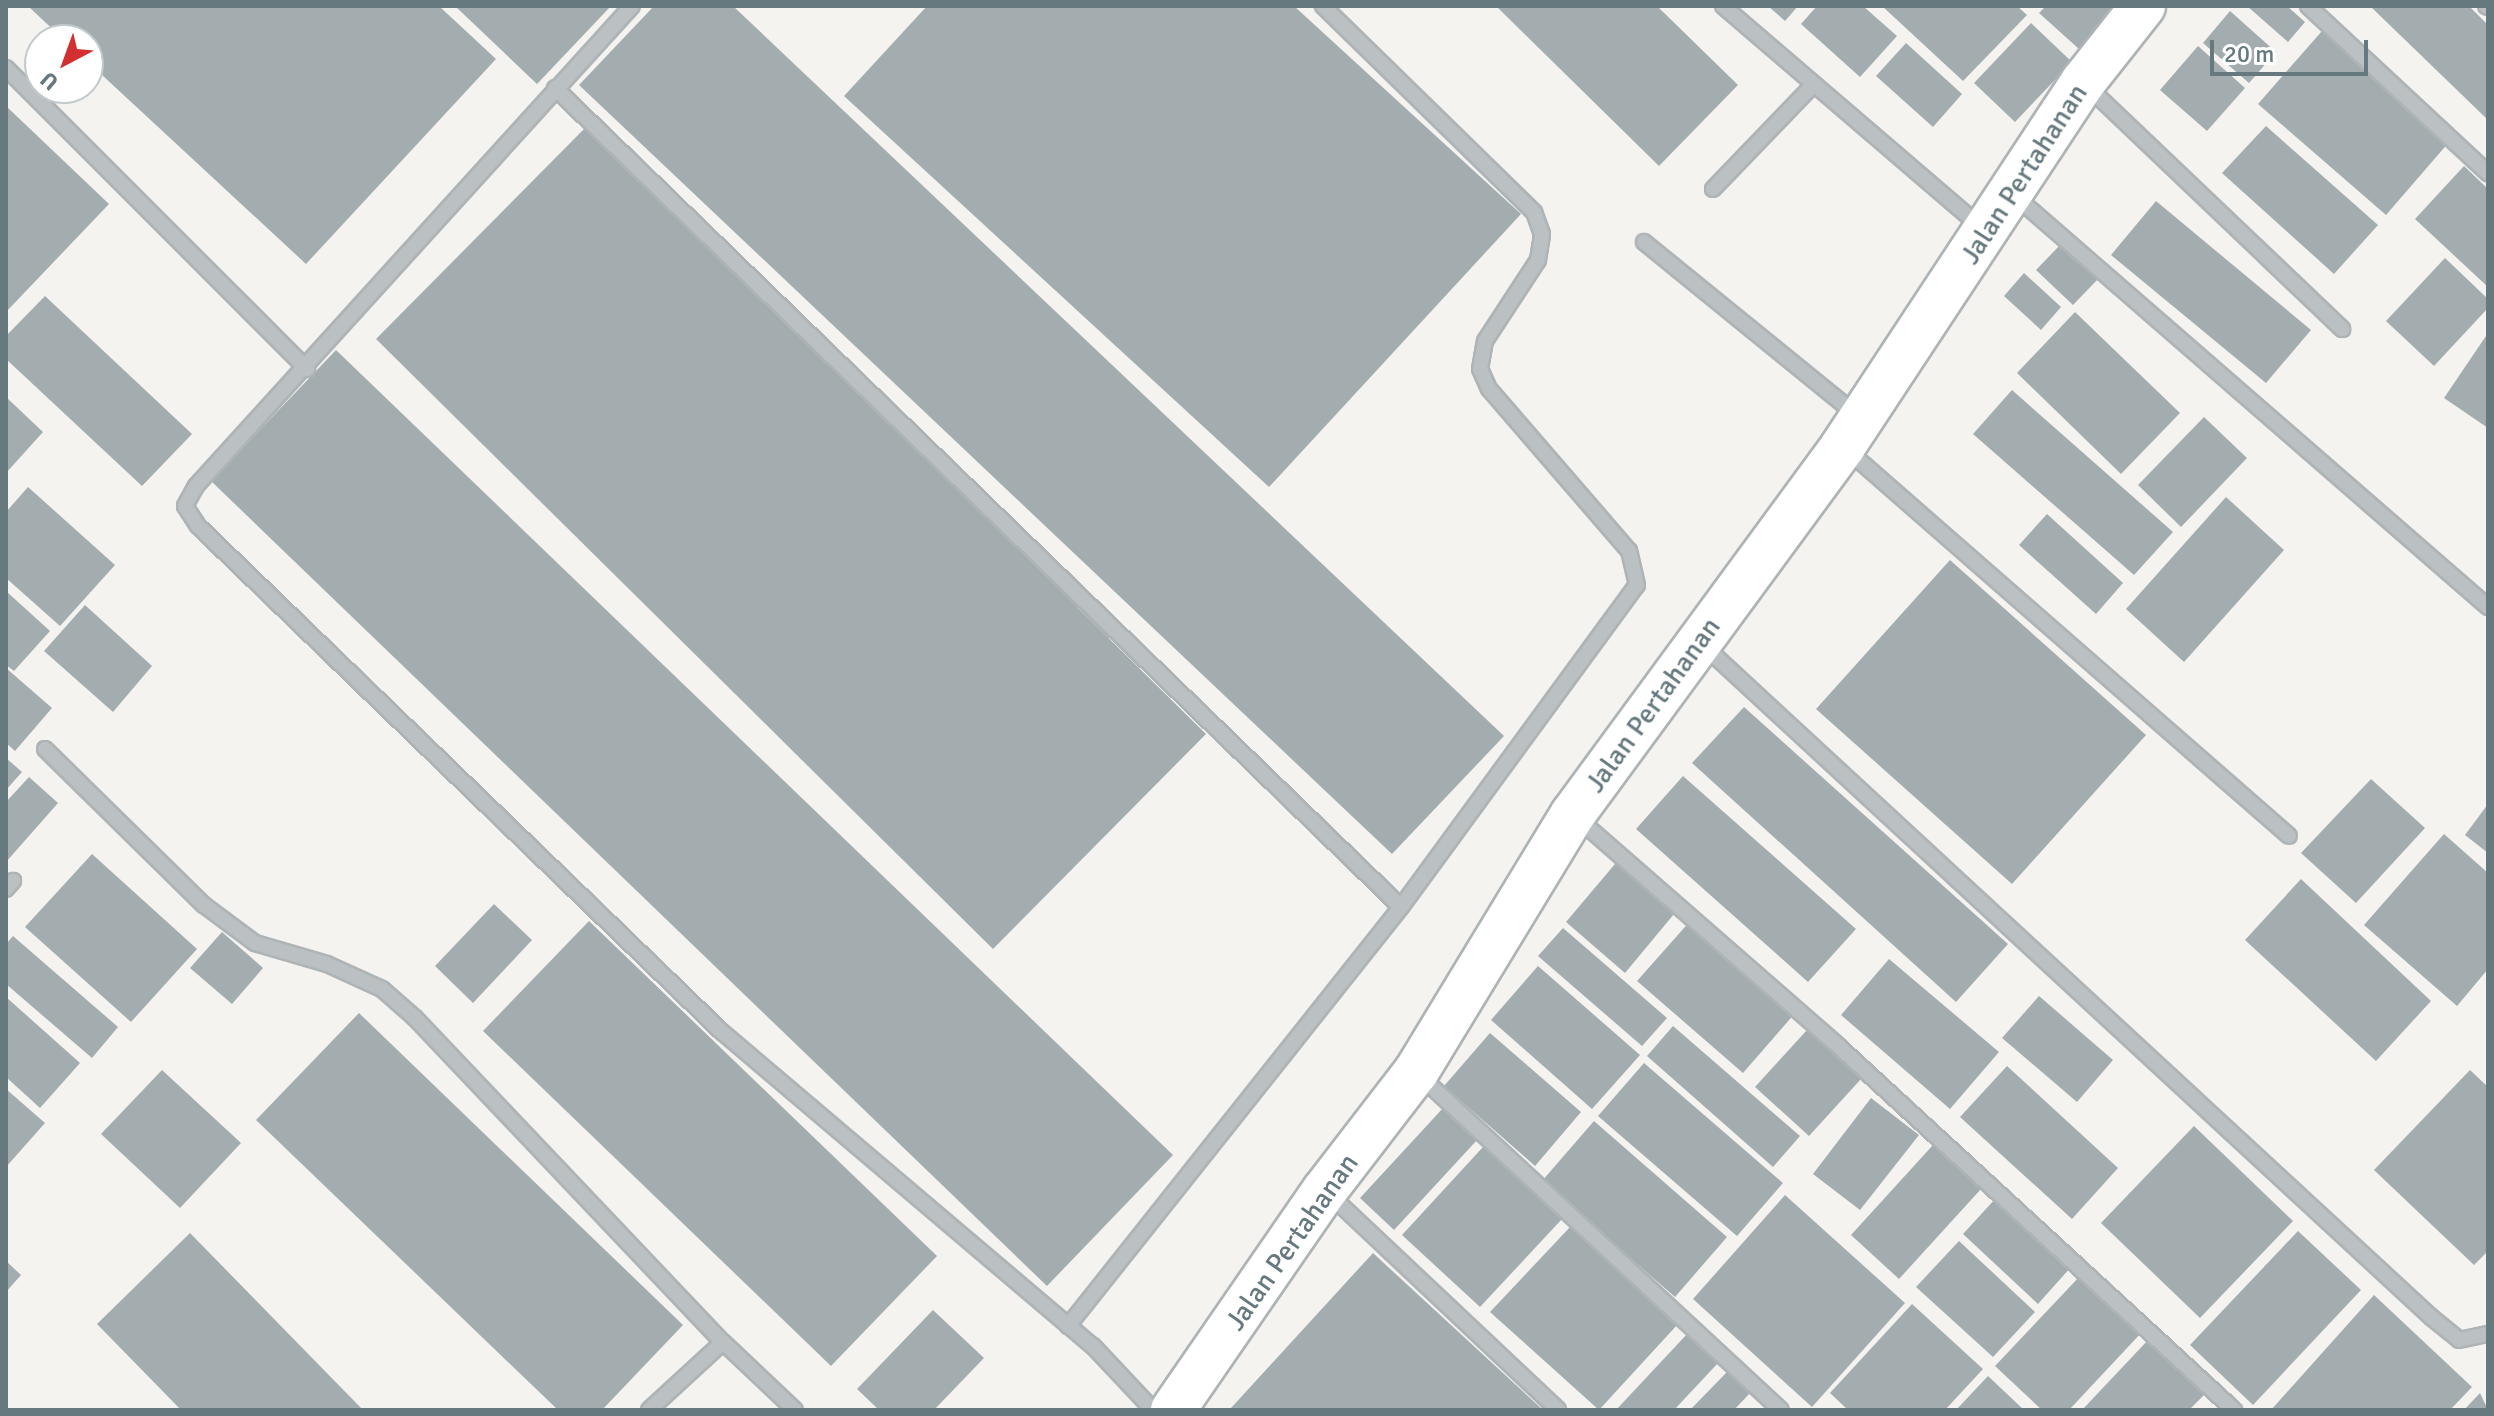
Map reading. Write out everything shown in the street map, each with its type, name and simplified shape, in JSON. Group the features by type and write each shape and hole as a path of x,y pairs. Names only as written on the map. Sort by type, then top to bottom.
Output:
{"main road":[{"name":"Jalan Pertahanan","path":"1178,1403 1325,1190 1416,1072 1573,814 1852,432 1987,232 2083,82 2143,6"}],"street":[{"path":"632,6 555,88 307,369 196,486 185,506 198,526 721,1031 1068,1326 1178,1403"},
{"path":"1068,1326 1401,907 1637,585 1629,551 1489,389 1480,369 1485,341 1538,260 1542,234 1534,212 1323,6"},
{"path":"1723,6 1987,232"},
{"path":"2308,6 2488,173"},
{"path":"6,68 307,369"},
{"path":"2083,82 2342,329"},
{"path":"1713,189 1813,85"},
{"path":"555,88 1401,907"},
{"path":"2012,193 2488,607"},
{"path":"1644,242 2289,836"},
{"path":"1699,642 2431,1317 2459,1340 2488,1334"},
{"path":"45,749 204,905 255,943 327,964 382,989 415,1018 723,1342 795,1410"},
{"path":"1573,814 1836,1044 2234,1410"},
{"path":"1416,1072 1781,1410"},
{"path":"1325,1190 1558,1410"},
{"path":"649,1410 723,1342"}],"building":[{"path":"28,6 439,6 496,59 306,264 104,77 104,24 47,24"},
{"path":"455,6 611,6 537,84"},
{"path":"654,6 733,6 1504,736 1392,854 579,85"},
{"path":"927,6 1294,6 1521,214 1269,487 844,96"},
{"path":"1496,6 1657,6 1738,85 1659,166"},
{"path":"1768,6 1798,6 1785,21"},
{"path":"1817,6 1863,6 1897,36 1860,77 1801,24"},
{"path":"1882,6 2017,6 2027,15 1963,81"},
{"path":"2046,6 2119,6 2079,49 2039,13"},
{"path":"2247,6 2287,6 2305,22 2288,42"},
{"path":"2370,6 2469,6 2488,25 2488,120"},
{"path":"2230,11 2276,52 2249,83 2203,43"},
{"path":"2031,23 2072,62 2015,122 1974,83"},
{"path":"2322,31 2450,141 2386,215 2258,104"},
{"path":"1906,43 1962,94 1933,127 1876,76"},
{"path":"2198,46 2245,88 2207,131 2160,90"},
{"path":"6,106 109,204 6,312"},
{"path":"588,125 1206,734 993,949 376,339"},
{"path":"2266,126 2378,225 2334,274 2222,173"},
{"path":"2464,166 2488,189 2488,287 2415,219"},
{"path":"2156,201 2311,330 2266,383 2111,255"},
{"path":"2062,243 2099,278 2073,305 2036,270"},
{"path":"2445,258 2488,299 2488,308 2434,366 2386,321"},
{"path":"2024,273 2061,307 2041,330 2004,296"},
{"path":"45,296 192,434 142,486 6,359 6,336"},
{"path":"2075,312 2180,413 2121,474 2017,373"},
{"path":"2488,333 2488,428 2444,398"},
{"path":"336,350 1173,1155 1047,1286 211,481"},
{"path":"2012,390 2173,532 2134,575 1973,434"},
{"path":"6,397 43,432 6,473"},
{"path":"2204,417 2247,458 2181,527 2138,485"},
{"path":"28,487 115,565 60,626 6,578 6,512"},
{"path":"2226,497 2284,550 2184,662 2126,609"},
{"path":"2047,514 2123,583 2096,614 2019,545"},
{"path":"1950,560 2146,735 2012,884 1816,709"},
{"path":"6,591 50,631 14,671 6,665"},
{"path":"85,605 152,666 113,712 44,651"},
{"path":"6,668 52,708 15,751 6,743"},
{"path":"1744,707 2008,944 1956,1002 1692,763"},
{"path":"6,758 22,772 6,790"},
{"path":"1683,776 1856,929 1808,982 1636,829"},
{"path":"29,777 58,803 6,862 6,802"},
{"path":"2371,779 2425,828 2356,903 2301,853"},
{"path":"2488,804 2488,853 2465,835"},
{"path":"2444,834 2488,873 2488,969 2457,1006 2364,925"},
{"path":"92,854 197,949 131,1022 25,927"},
{"path":"1620,858 1679,908 1625,973 1566,922"},
{"path":"2301,879 2431,1001 2376,1061 2245,940"},
{"path":"494,904 532,940 473,1003 435,966"},
{"path":"1692,919 1797,1011 1743,1073 1637,981"},
{"path":"589,921 937,1256 831,1366 483,1031"},
{"path":"1563,928 1667,1018 1642,1046 1538,956"},
{"path":"222,932 263,968 232,1004 190,968"},
{"path":"13,936 118,1027 92,1058 6,984 6,944"},
{"path":"1889,959 1999,1052 1950,1109 1841,1015"},
{"path":"1538,966 1640,1055 1592,1109 1491,1020"},
{"path":"2039,996 2113,1060 2077,1102 2002,1038"},
{"path":"6,997 80,1063 40,1108 6,1077"},
{"path":"359,1013 683,1325 602,1410 558,1410 256,1120"},
{"path":"1673,1026 1800,1136 1773,1167 1647,1056"},
{"path":"1807,1030 1861,1079 1809,1136 1755,1087"},
{"path":"1490,1033 1581,1112 1535,1166 1444,1086"},
{"path":"1644,1063 1783,1183 1737,1236 1598,1116"},
{"path":"2007,1066 2118,1168 2072,1219 1960,1117"},
{"path":"162,1070 241,1143 180,1208 101,1134"},
{"path":"2470,1070 2488,1087 2488,1251 2474,1265 2374,1170"},
{"path":"6,1089 45,1123 6,1167"},
{"path":"1871,1098 1919,1135 1860,1210 1813,1174"},
{"path":"1444,1107 1478,1139 1394,1230 1360,1198"},
{"path":"1594,1121 1727,1237 1675,1297 1542,1181"},
{"path":"2194,1126 2293,1221 2200,1318 2101,1223"},
{"path":"1933,1145 1981,1189 1899,1279 1851,1235"},
{"path":"1483,1147 1562,1219 1480,1307 1402,1235"},
{"path":"1785,1195 1905,1303 1812,1407 1693,1299"},
{"path":"1996,1198 2071,1267 2038,1304 1963,1234"},
{"path":"1571,1226 1678,1324 1599,1410 1490,1312"},
{"path":"2298,1231 2361,1290 2253,1405 2190,1345"},
{"path":"190,1233 363,1410 181,1410 97,1324"},
{"path":"1959,1241 2035,1312 1993,1357 1916,1287"},
{"path":"1373,1253 1543,1410 1231,1408"},
{"path":"6,1261 21,1275 6,1292"},
{"path":"2081,1275 2142,1332 2069,1410 2042,1410 1995,1366"},
{"path":"2374,1295 2472,1387 2450,1410 2271,1410"},
{"path":"1912,1304 1983,1369 1945,1410 1848,1410 1830,1393"},
{"path":"933,1310 984,1358 934,1410 879,1410 857,1389"},
{"path":"1688,1333 1719,1362 1674,1410 1616,1410"},
{"path":"2150,1338 2207,1392 2189,1410 2082,1410"},
{"path":"1727,1372 1750,1393 1734,1410 1690,1410"},
{"path":"1988,1376 2024,1410 1956,1410"},
{"path":"2480,1393 2488,1410 2464,1410"}]}
